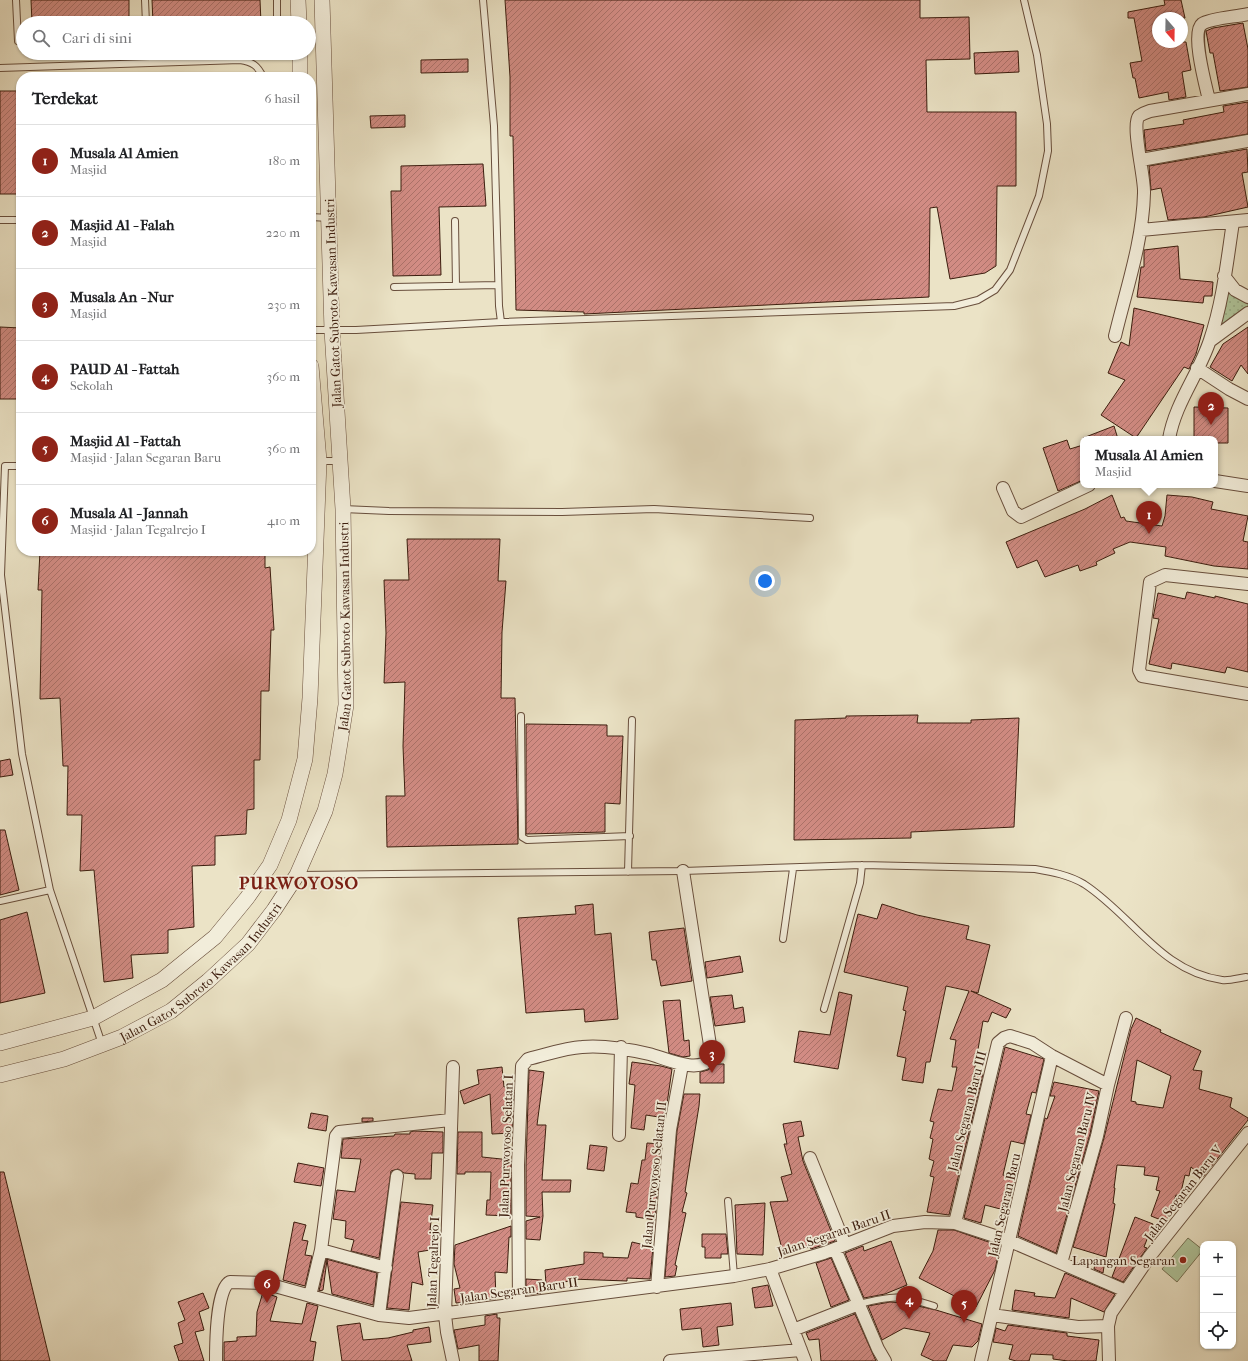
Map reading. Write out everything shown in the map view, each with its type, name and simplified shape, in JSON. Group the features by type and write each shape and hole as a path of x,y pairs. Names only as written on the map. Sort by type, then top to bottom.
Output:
{"street":[{"path":"298,0 299,16"},
{"name":"Jalan Gatot Subroto Kawasan Industri","path":"0,1074 64,1059 103,1045 171,1011 208,981 248,944 297,875 325,810 335,774 346,705 343,509 332,330 322,0"},
{"path":"1209,100 1198,46 1198,30 1202,25 1209,22 1248,14"},
{"path":"300,60 300,72"},
{"path":"1115,336 1141,230 1144,193 1141,160 1135,132 1136,122 1139,116 1150,111 1248,94"},
{"path":"1141,160 1248,141"},
{"path":"1141,230 1248,220"},
{"path":"1170,436 1174,417 1210,341 1218,310 1233,222"},
{"path":"1224,276 1235,290 1248,297"},
{"path":"1210,341 1248,313"},
{"path":"1197,368 1229,389 1248,399"},
{"path":"1218,481 1248,486"},
{"path":"1003,488 1012,510 1021,517 1083,488"},
{"name":"Jalan Gatot Subroto Kawasan Industri","path":"0,1043 93,1018 114,1008 162,980 215,937 247,898 270,865 289,820 305,752 310,698 313,556"},
{"path":"1248,584 1165,575 1150,582 1139,670 1142,676 1248,694"},
{"name":"Jalan Purwoyoso Selatan I","path":"519,1303 518,1165 522,1066 528,1059 582,1046 621,1047 658,1056 682,1065 710,1061 713,1053 683,872"},
{"path":"1108,1085 1126,1018"},
{"name":"Jalan Segaran Baru III","path":"955,1223 998,1043 1004,1038 1010,1036 1032,1043 1052,1056"},
{"path":"619,1135 621,1047"},
{"name":"Jalan Segaran Baru IV","path":"1052,1056 1108,1085 1097,1136 1061,1263"},
{"name":"Jalan Segaran Baru","path":"981,1361 1052,1056"},
{"name":"Jalan Purwoyoso Selatan II","path":"657,1287 670,1130 682,1065"},
{"name":"Jalan Tegalrejo I","path":"216,1361 220,1300 225,1284 234,1281 264,1283 379,1315 409,1318 445,1315 450,1120 453,1066"},
{"path":"310,1296 320,1250 336,1136 339,1132 450,1120"},
{"name":"Jalan Segaran Baru V","path":"1108,1326 1111,1313 1150,1256 1248,1133"},
{"path":"810,1158 859,1304 884,1361"},
{"path":"379,1315 397,1176"},
{"name":"Jalan Segaran Baru II","path":"445,1315 519,1303 657,1287 734,1276 770,1269 840,1247 893,1226 925,1222 955,1223 1010,1241 1126,1290"},
{"path":"320,1250 386,1268"},
{"path":"670,1361 803,1355 770,1269"},
{"path":"793,1330 859,1304"},
{"path":"445,1315 453,1361"},
{"path":"992,1315 1078,1327 1108,1326 1109,1361"}],"lane":[{"path":"16,0 17,16"},
{"path":"145,0 146,16"},
{"path":"277,0 277,16"},
{"path":"483,0 494,126 498,285 501,322"},
{"path":"316,330 954,306 978,300 995,290 1010,270 1039,196 1048,152 1047,124 1037,55 1024,0"},
{"path":"0,68 240,60 249,62 258,67 260,72"},
{"path":"316,217 329,218"},
{"path":"0,220 16,220"},
{"path":"455,221 456,286"},
{"path":"394,287 498,285"},
{"path":"316,461 340,461"},
{"path":"16,466 3,466 1,575 22,754 50,890 103,1045"},
{"path":"343,509 390,511 555,512 654,509 810,518"},
{"path":"521,716 522,837 527,840 630,836"},
{"path":"628,872 632,720"},
{"path":"297,875 683,872 793,869 862,865 1035,869 1059,873 1083,884 1101,897 1162,955 1192,972 1223,980 1246,977"},
{"path":"824,1009 860,882 862,865"},
{"path":"783,939 793,869"},
{"path":"0,901 50,890"},
{"path":"728,1201 734,1276"},
{"path":"859,1304 896,1296 907,1297 934,1306"}],"green space":[{"path":"1224,290 1248,299 1248,308 1215,336"},
{"name":"Lapangan Segaran","path":"1188,1238 1200,1248 1200,1254 1177,1282 1162,1269"}],"building":[{"path":"31,0 129,0 129,16 32,16"},
{"path":"152,0 260,0 261,16 153,16"},
{"path":"505,0 920,0 920,18 969,17 970,59 926,60 927,112 1016,112 1016,186 997,186 996,266 985,273 950,279 937,207 930,208 929,297 584,314 584,312 516,310 513,136 510,136 510,77"},
{"path":"1164,0 1181,0 1184,12 1152,12 1152,48 1187,48 1191,70 1182,72 1186,97 1169,100 1168,92 1139,98 1130,63 1142,61 1134,18 1128,18 1128,12 1165,5"},
{"path":"1243,23 1248,49 1248,87 1220,91 1213,53 1210,53 1206,31 1213,28"},
{"path":"1018,51 1019,72 975,74 974,53"},
{"path":"468,59 468,72 421,73 421,60"},
{"path":"0,91 16,91 16,194 0,194"},
{"path":"1248,102 1248,134 1146,151 1144,130 1184,124 1183,120 1224,112 1223,106"},
{"path":"405,115 405,127 371,128 370,116"},
{"path":"1247,149 1248,172 1242,173 1248,207 1204,217 1168,220 1161,188 1151,190 1149,166"},
{"path":"483,164 486,206 439,207 441,275 393,276 391,191 401,191 401,166"},
{"path":"1178,246 1180,279 1213,282 1212,296 1204,296 1203,303 1137,297 1141,267 1144,267 1144,250"},
{"path":"1134,308 1204,325 1196,354 1189,369 1184,367 1137,436 1133,436 1101,415 1125,380 1108,373 1121,342 1129,346"},
{"path":"0,327 16,328 16,399 0,399"},
{"path":"1248,327 1248,374 1241,365 1232,381 1210,367 1223,344"},
{"path":"1194,407 1228,408 1228,443 1218,443 1218,436 1194,436"},
{"path":"1114,426 1117,436 1088,436"},
{"path":"1067,440 1070,449 1080,446 1080,481 1058,491 1043,448"},
{"path":"1112,495 1121,518 1124,517 1126,521 1162,526 1165,516 1167,495 1192,497 1213,502 1211,509 1248,516 1243,541 1248,542 1248,569 1214,566 1165,556 1166,547 1130,542 1113,549 1115,553 1096,562 1097,565 1080,571 1078,565 1045,577 1037,560 1017,568 1006,542 1085,509"},
{"path":"407,539 500,539 498,581 506,581 502,632 501,698 515,698 518,844 387,847 386,796 405,796 403,746 405,682 384,683 386,633 384,580 409,580"},
{"path":"40,556 265,556 265,568 270,567 274,630 271,630 269,691 261,691 260,760 254,760 254,809 247,810 246,834 215,836 215,865 192,866 194,927 168,930 168,953 131,955 133,978 104,982 94,870 80,871 82,815 67,815 68,766 63,766 60,698 40,699 42,590 38,590"},
{"path":"1187,592 1215,598 1215,596 1248,604 1248,672 1227,667 1225,673 1172,663 1171,669 1149,664 1159,619 1153,618 1158,593 1185,599"},
{"path":"918,715 917,723 971,723 971,720 1019,718 1014,827 911,832 911,838 794,840 795,720 846,718 846,716"},
{"path":"526,724 607,725 607,736 623,736 620,804 605,803 605,832 526,834"},
{"path":"10,759 13,775 0,777 0,761"},
{"path":"0,830 5,830 19,890 0,895"},
{"path":"593,904 595,935 611,933 618,1019 585,1022 584,1009 526,1013 518,918 576,914 575,906"},
{"path":"882,904 917,915 969,926 966,939 990,945 978,993 971,991 1011,1009 1006,1018 992,1012 988,1022 983,1021 974,1072 983,1074 949,1215 927,1212 934,1177 930,1176 934,1161 929,1159 933,1139 930,1138 934,1122 930,1121 938,1089 952,1091 957,1067 952,1067 956,1040 950,1039 969,991 946,986 930,1062 926,1062 923,1083 902,1080 906,1058 897,1056 906,1011 903,1010 908,987 844,972 858,914 877,919"},
{"path":"27,912 45,993 0,1003 0,920"},
{"path":"684,928 692,981 661,986 656,960 652,960 649,932"},
{"path":"740,956 743,972 707,978 705,962"},
{"path":"839,992 852,995 838,1069 794,1062 799,1031 830,1035"},
{"path":"732,995 734,1009 743,1007 745,1022 715,1026 710,997"},
{"path":"680,1000 684,1041 689,1040 690,1056 683,1057 669,1053 663,1001"},
{"path":"1136,1018 1161,1030 1160,1032 1201,1051 1193,1070 1202,1071 1199,1089 1232,1098 1230,1107 1248,1118 1248,1120 1203,1177 1191,1167 1189,1176 1185,1175 1180,1196 1176,1195 1166,1222 1151,1216 1160,1191 1156,1190 1159,1177 1144,1175 1145,1167 1117,1165 1113,1203 1115,1204 1106,1257 1073,1247 1104,1138 1131,1029","holes":["1137,1060 1171,1076 1163,1108 1136,1104 1136,1102 1131,1101"]},
{"path":"1005,1047 1044,1059 1036,1093 1032,1092 1026,1114 1031,1115 1024,1144 1011,1141 1003,1175 1016,1178 1008,1211 985,1205 981,1223 964,1218"},
{"path":"632,1062 672,1069 665,1118 646,1115 644,1130 631,1128 635,1085 629,1084"},
{"path":"716,1064 724,1064 724,1083 700,1083 700,1072 708,1070"},
{"path":"502,1067 504,1087 514,1087 512,1133 492,1134 490,1094 464,1104 460,1091 479,1084 477,1070"},
{"path":"529,1070 544,1072 537,1125 546,1125 542,1180 571,1180 570,1192 542,1192 543,1216 540,1240 526,1239 526,1221 540,1217 526,1216"},
{"path":"1054,1082 1099,1091 1090,1134 1056,1253 1018,1236 1045,1118 1047,1119 1055,1096 1050,1096"},
{"path":"684,1094 700,1094 699,1106 685,1192 687,1193 682,1212 686,1213 675,1265 677,1266 675,1276 665,1277 677,1131"},
{"path":"311,1113 328,1116 326,1131 308,1128"},
{"path":"362,1118 373,1118 373,1121 362,1122"},
{"path":"801,1121 804,1136 798,1137 803,1161 835,1241 811,1249 810,1247 783,1253 770,1202 788,1201 781,1177 792,1174 784,1144 787,1144 783,1124"},
{"path":"410,1132 443,1132 443,1153 432,1153 431,1179 415,1179 415,1174 404,1173 398,1169 391,1171 379,1258 351,1251 354,1240 345,1238 346,1221 333,1219 337,1190 355,1192 361,1159 341,1158 343,1139 394,1136 395,1134 410,1134"},
{"path":"458,1132 482,1132 482,1157 511,1160 511,1216 486,1215 487,1200 490,1200 491,1172 465,1172 465,1174 457,1174"},
{"path":"647,1143 661,1144 655,1220 636,1217 636,1213 626,1212 631,1183 638,1184 642,1160 645,1160"},
{"path":"590,1145 607,1147 604,1171 587,1169"},
{"path":"298,1163 324,1168 321,1186 294,1182"},
{"path":"0,1172 4,1172 50,1361 0,1361"},
{"path":"401,1202 433,1205 430,1230 437,1230 436,1249 418,1252 423,1285 412,1282 409,1310 387,1308"},
{"path":"765,1203 763,1255 737,1254 735,1205"},
{"path":"1135,1217 1153,1224 1144,1247 1147,1248 1123,1282 1112,1277"},
{"path":"294,1222 306,1225 302,1240 308,1241 305,1255 312,1256 305,1286 283,1280"},
{"path":"511,1226 507,1273 495,1272 496,1299 456,1303 454,1289 460,1288 454,1264 455,1245"},
{"path":"938,1230 954,1230 1000,1246 995,1270 976,1307 919,1278 933,1251"},
{"path":"702,1234 726,1234 728,1254 721,1254 721,1258 705,1258 705,1247 702,1247"},
{"path":"891,1241 907,1285 885,1294 864,1298 845,1253 863,1246 864,1251"},
{"path":"632,1242 653,1247 650,1279 627,1278 627,1281 571,1279 571,1281 546,1284 545,1270 584,1264 584,1252 603,1253 603,1257 628,1258"},
{"path":"831,1258 849,1300 831,1307 816,1263"},
{"path":"1096,1258 1105,1260 1103,1273 1094,1269"},
{"path":"326,1259 377,1273 373,1305 332,1294 327,1260 323,1290 319,1291"},
{"path":"1065,1273 1115,1294 1104,1312 1071,1298 1069,1318 1012,1310 1015,1290 1035,1293 1034,1296 1055,1298"},
{"path":"526,1279 542,1280 541,1293 526,1295"},
{"path":"768,1285 773,1306 755,1308 752,1288"},
{"path":"263,1292 277,1297 270,1321 302,1324 307,1303 318,1306 310,1341 316,1342 313,1361 224,1361 224,1342 237,1341 237,1337 256,1336 257,1312"},
{"path":"203,1293 209,1308 199,1312 204,1330 195,1332 204,1361 179,1361 174,1346 183,1343 178,1323 185,1320 178,1302"},
{"path":"890,1302 904,1303 936,1310 982,1324 978,1341 972,1347 953,1345 946,1361 934,1361 921,1355 930,1333 904,1328 882,1340 868,1306"},
{"path":"731,1303 733,1325 717,1327 719,1345 703,1347 701,1328 682,1330 680,1309"},
{"path":"497,1314 497,1318 500,1318 498,1361 479,1361 479,1345 458,1349 454,1330 485,1325 485,1316"},
{"path":"855,1314 876,1361 821,1361 819,1339 809,1340 806,1333"},
{"path":"360,1323 363,1340 388,1338 413,1332 413,1330 429,1327 431,1342 407,1345 412,1361 342,1361 337,1326"},
{"path":"1008,1325 1067,1333 1067,1336 1099,1340 1096,1361 1068,1361 1053,1359 1053,1355 1031,1354 1029,1361 1016,1361 1009,1359 1013,1345 993,1342 996,1328 1005,1331"}],"place":[{"name":"Masjid Al - Falah","path":"1211,425"},
{"name":"Musala Al Amien","path":"1149,534"},
{"name":"Musala An - Nur","path":"712,1073"},
{"name":"Lapangan Segaran","path":"1183,1260"},
{"name":"Musala Al - Jannah","path":"267,1303"},
{"name":"PAUD Al - Fattah","path":"909,1319"},
{"name":"Masjid Al - Fattah","path":"964,1323"}],"district":[{"name":"PURWOYOSO","path":"299,883"}]}
